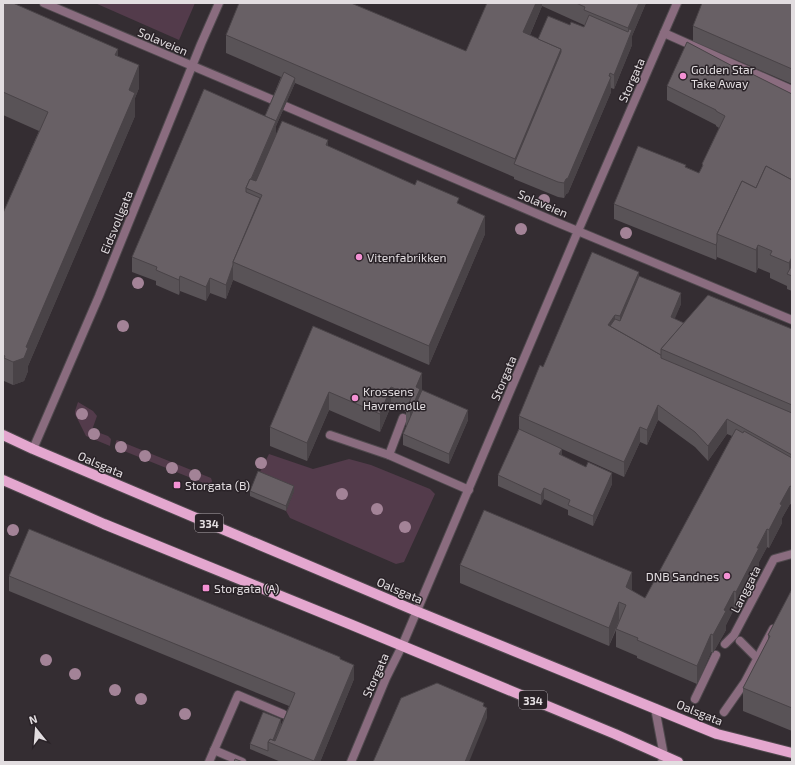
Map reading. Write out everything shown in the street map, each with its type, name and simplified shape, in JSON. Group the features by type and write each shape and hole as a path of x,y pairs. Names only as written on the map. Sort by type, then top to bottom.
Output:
{"main road":[{"name":"Oalsgata","path":"3,435 416,611 717,734 792,753"},
{"name":"334","path":"3,480 104,524 608,731 663,759 678,762"}],"street":[{"name":"Solaveien","path":"44,3 274,100"},
{"name":"Eidsvollgata","path":"33,449 99,296 219,3"},
{"name":"Storgata","path":"351,762 677,3"},
{"path":"664,33 792,90"},
{"name":"Solaveien","path":"285,106 578,231 792,320"},
{"path":"389,455 403,418"},
{"path":"330,435 389,455 469,490"},
{"name":"Langgata","path":"725,644 734,635 774,559 792,554"},
{"path":"724,712 745,682 778,620"},
{"path":"740,641 757,658"},
{"path":"695,699 716,655"},
{"path":"209,762 238,695 283,714"},
{"path":"655,708 663,759"},
{"path":"214,750 242,762"}],"shaded area":[{"path":"95,3 195,3 179,40"},
{"path":"78,402 93,411 97,416 92,430 108,436 111,439 110,446 86,436 75,414"},
{"path":"117,440 211,478 211,484 206,484 119,449 115,447"},
{"path":"269,454 313,469 349,459 371,465 430,489 435,494 404,562 396,564 290,518 286,511 294,491 258,476"}],"building":[{"path":"3,3 13,3 118,49 115,55 139,65 129,90 135,93 26,347 28,348 24,358 13,362 4,358 5,356 3,355 3,213 48,112 3,92"},
{"path":"239,3 351,3 466,51 487,3 536,3 523,32 561,49 515,159 226,35"},
{"path":"576,3 639,3 628,28 584,10 585,7"},
{"path":"702,3 792,3 792,69 693,26"},
{"path":"589,15 628,32 629,29 632,30 614,75 610,73 609,76 611,77 568,178 564,183 558,182 514,164 561,52 561,49 538,39 548,16 570,25 571,22 584,27"},
{"path":"687,42 738,69 738,67 792,94 792,180 766,166 756,188 742,181 717,234 716,245 614,204 638,146 686,165 685,167 699,173 703,165 702,164 725,116 667,86"},
{"path":"284,72 295,78 276,121 265,116"},
{"path":"204,89 276,121 246,188 246,192 260,198 233,262 226,285 210,278 206,287 180,276 179,280 156,270 157,267 132,257"},
{"name":"Vitenfabrikken","path":"282,121 328,140 326,145 415,185 417,180 459,198 457,203 485,216 429,346 233,262 262,195 246,188 250,179 256,181"},
{"path":"766,166 792,180 792,257 789,263 770,255 772,251 758,245 756,250 717,234 742,181 756,188"},
{"path":"592,252 639,272 620,316 615,315 608,325 661,355 661,358 792,413 792,455 727,419 708,446 695,432 658,405 647,430 640,427 624,462 519,416 540,365 543,367"},
{"path":"792,265 792,276 787,274"},
{"path":"639,276 681,293 671,317 684,323 661,349 661,355 610,326 615,319 620,321"},
{"path":"708,295 792,329 792,405 661,349"},
{"name":"Krossens Havremølle","path":"313,326 422,373 416,387 420,389 410,412 406,409 412,396 391,387 380,414 329,392 307,443 270,427"},
{"path":"422,390 468,410 449,454 403,434"},
{"path":"519,429 562,449 559,454 586,467 588,462 612,473 593,516 568,505 570,500 544,488 541,495 498,475"},
{"path":"736,429 743,433 744,431 792,458 792,487 790,486 780,504 782,505 769,530 767,529 757,548 759,548 736,592 734,591 724,610 726,611 713,635 711,634 697,666 637,640 638,638 616,629 626,605 619,602 609,628 460,565 484,510 632,572 626,587 645,598"},
{"path":"258,471 294,486 286,506 250,491"},
{"path":"29,529 340,657 340,659 354,665 314,761 268,742 270,739 275,741 295,693 9,576"},
{"path":"792,589 792,708 743,688"},
{"path":"437,683 484,703 483,706 487,708 465,762 373,762 401,698"},
{"path":"263,712 281,719 273,740 270,739 268,742 268,751 250,744"},
{"path":"235,759 243,762 234,762"}],"place":[{"name":"Golden Star Take Away","path":"683,76"},
{"name":"Vitenfabrikken","path":"359,257"},
{"name":"Krossens Havremølle","path":"355,398"},
{"name":"Storgata (B)","path":"177,485"},
{"name":"DNB Sandnes","path":"727,576"},
{"name":"Storgata (A)","path":"206,588"}]}
